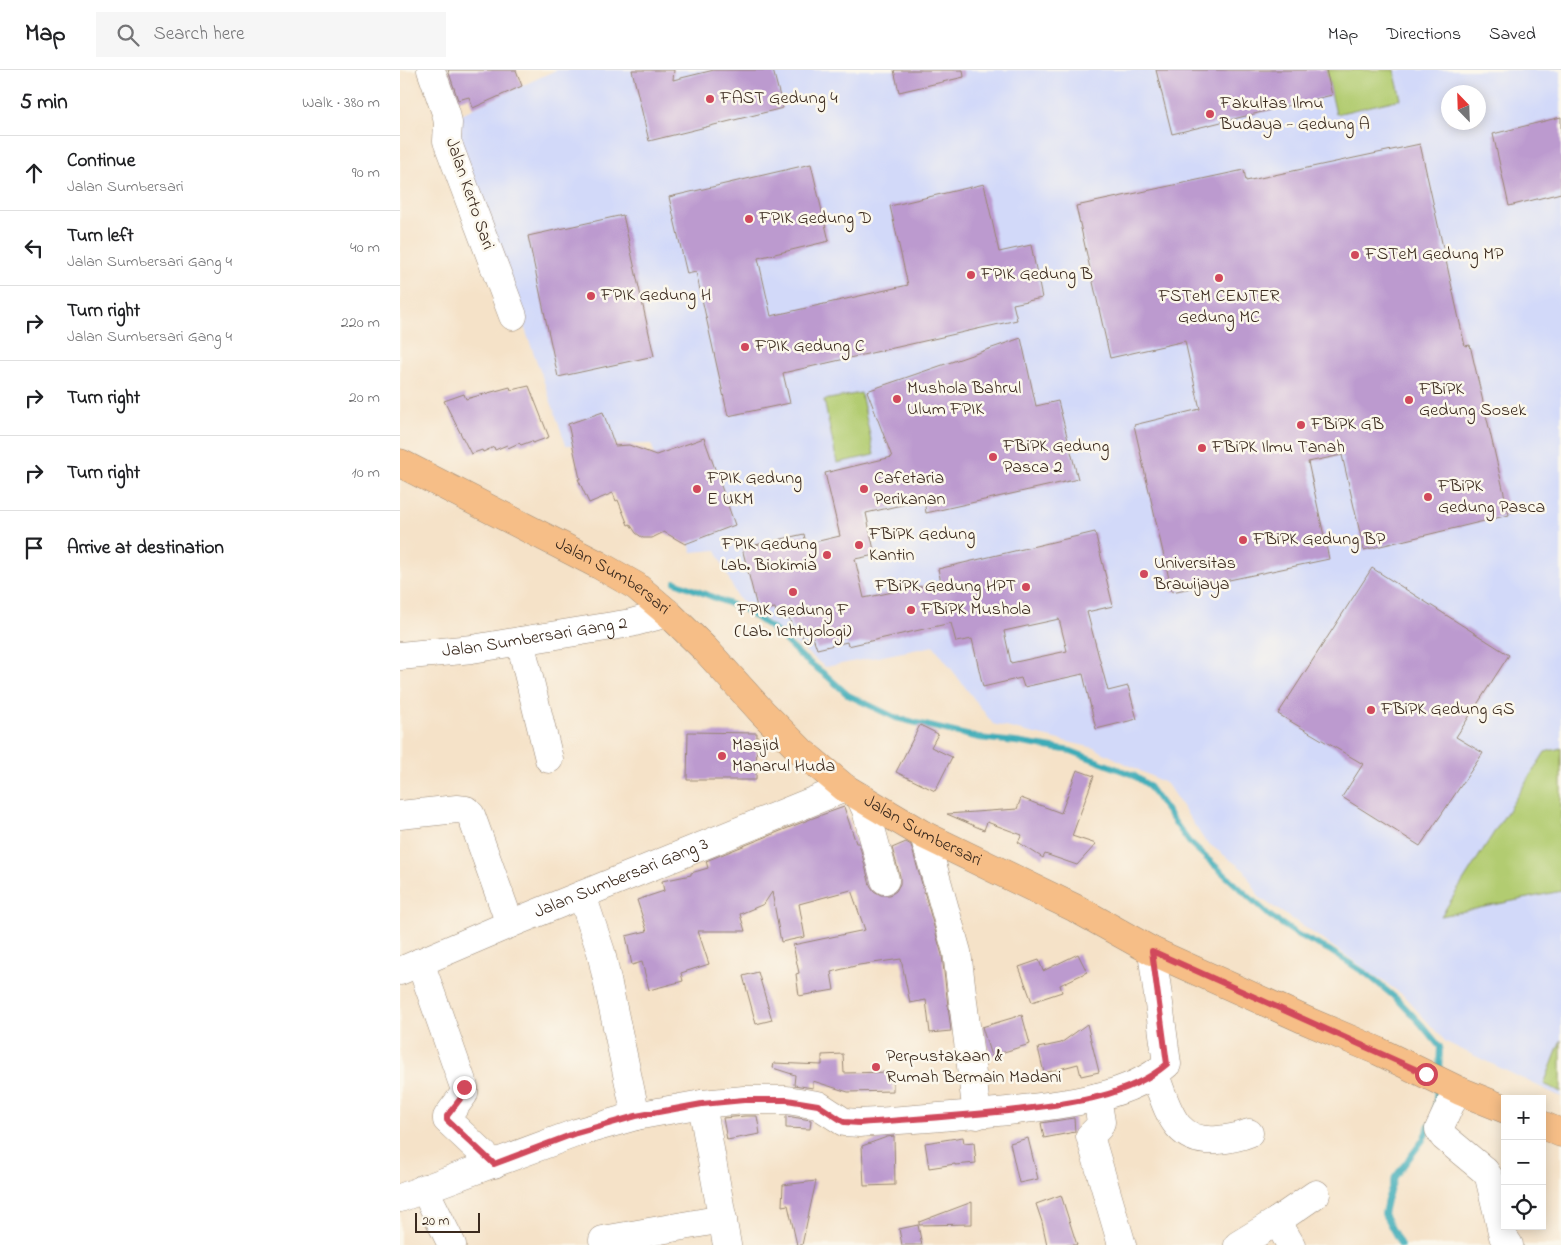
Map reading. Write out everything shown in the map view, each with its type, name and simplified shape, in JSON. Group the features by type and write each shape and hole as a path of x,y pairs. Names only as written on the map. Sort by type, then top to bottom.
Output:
{"main road":[{"name":"Jalan Sumbersari","path":"400,463 599,565 636,586 664,614 705,648 795,745 852,793 924,835 1075,908 1152,951 1501,1107"},
{"path":"1546,1127 1561,1133"}],"street":[{"name":"Jalan Kerto Sari","path":"431,70 446,113 448,123 447,140 513,316"},
{"name":"Jalan Sumbersari Gang 2","path":"400,656 472,649 631,623 664,614"},
{"path":"520,641 549,759"},
{"path":"852,793 866,810 885,880"},
{"name":"Jalan Sumbersari Gang 3","path":"410,967 582,895 852,793"},
{"path":"400,816 457,809 466,810 471,815 510,924"},
{"path":"924,835 957,952 977,1115"},
{"path":"582,895 601,952 636,1116"},
{"path":"452,1245 412,1193 576,1133 636,1116 702,1104 744,1100 787,1100 818,1105 844,1122 860,1123 977,1115 1079,1102 1097,1097 1155,1074 1167,1064 1152,951"},
{"path":"410,967 464,1087 464,1094 447,1116 447,1120 494,1164"},
{"path":"1155,1074 1172,1118 1192,1138 1205,1141 1249,1133"},
{"path":"1446,1083 1451,1104 1439,1132 1485,1171 1489,1177 1503,1236 1508,1245"},
{"path":"1097,1097 1101,1122 1090,1136 1122,1245"},
{"path":"604,1240 725,1232 702,1104"},
{"path":"1238,1245 1316,1194"},
{"path":"1277,1221 1291,1245"}],"shaded area":[{"name":"Universitas Brawijaya","path":"556,70 1561,70 1561,1097 1446,1042 1403,995 1260,898 1244,870 1205,841 1167,784 1094,748 993,724 934,646 825,667 737,597 716,550 692,552 651,444 566,445 453,129 459,115"}],"green space":[{"path":"1326,70 1394,70 1401,99 1336,114"},
{"path":"861,393 874,455 837,463 824,400"},
{"path":"1561,748 1561,891 1441,916 1545,752"},
{"path":"1561,1040 1561,1092 1544,1084"}],"building":[{"path":"448,70 516,70 522,86 473,108 469,97 458,100"},
{"name":"FAST Gedung 4","path":"632,70 674,70 673,80 714,70 773,70 783,108 649,141"},
{"path":"894,70 963,70 964,77 899,92"},
{"name":"Fakultas Ilmu Budaya - Gedung A","path":"1156,70 1326,70 1332,95 1172,134"},
{"path":"1561,117 1561,193 1509,206 1493,134"},
{"path":"1420,144 1465,346 1470,345 1509,515 1364,550 1342,455 1308,462 1329,559 1172,592 1134,425 1200,409 1185,341 1110,358 1076,206 1244,170 1246,181"},
{"path":"811,164 829,241 758,258 771,316 908,285 890,206 984,184 999,252 1031,245 1042,298 1013,304 1017,320 783,373 790,403 728,416 696,272 687,274 669,197"},
{"name":"FPIK Gedung H","path":"623,215 654,356 558,377 528,236"},
{"path":"1021,338 1036,406 1058,401 1078,479 926,513 924,500 866,513 875,555 855,559 864,598 941,582 938,569 1095,532 1113,606 1087,612 1108,691 1128,686 1137,719 1096,729 1083,674 1024,687 1021,678 983,687 972,639 956,642 951,623 848,646 847,642 817,649 813,637 803,639 800,627 792,628 789,616 778,619 775,608 758,611 742,548 804,534 806,544 840,536 825,473 892,457 867,391","holes":["1059,619 1067,651 1011,663 1004,631"]},
{"path":"529,386 549,437 533,443 532,441 521,445 519,443 508,448 507,445 495,450 494,447 483,452 482,450 471,454 444,401 464,394 466,399 510,387 511,390"},
{"path":"603,412 615,446 629,445 656,455 704,438 735,525 685,544 664,532 652,538 643,538 636,533 630,524 628,525 618,500 616,501 613,493 589,503 578,479 580,479 568,424"},
{"name":"FBiPK Gedung GS","path":"1372,568 1509,655 1456,737 1483,753 1420,846 1342,797 1363,764 1278,714"},
{"path":"920,725 938,734 931,747 952,757 935,791 896,772"},
{"name":"Masjid Manarul Huda","path":"688,732 757,733 756,780 687,780"},
{"path":"1077,770 1094,776 1072,836 1096,844 1077,865 1045,854 1043,858 1018,842 1022,835 987,822 984,830 947,814 1017,809 1021,798 1061,813"},
{"path":"844,807 856,843 859,843 870,885 874,891 881,895 890,895 896,891 900,884 900,876 892,848 906,842 911,845 942,955 951,1031 930,1033 926,1000 910,1003 901,959 859,965 831,972 834,990 799,996 796,974 799,973 793,945 865,930 851,890 799,904 805,937 781,942 772,892 764,904 740,914 745,931 698,931 709,964 681,973 683,981 649,990 642,962 632,965 626,936 647,931 637,900 664,891 662,881 691,875 691,873 708,868 706,861"},
{"path":"1078,954 1087,972 1060,985 1062,992 1032,1002 1019,967 1039,960 1043,971"},
{"path":"758,972 772,1020 756,1024 743,976"},
{"path":"1022,1015 1030,1044 991,1056 982,1027"},
{"path":"1087,1024 1099,1072 1081,1076 1078,1064 1044,1073 1038,1048 1061,1043"},
{"path":"843,1054 844,1073 893,1072 893,1091 848,1092 813,1081 813,1088 794,1085 795,1075 773,1068 774,1063 822,1065 822,1055"},
{"path":"757,1116 760,1134 727,1140 723,1118"},
{"path":"786,1116 811,1120 810,1129 786,1128"},
{"path":"1074,1118 1075,1132 1044,1138 1041,1123"},
{"path":"894,1136 895,1185 864,1186 862,1146"},
{"path":"963,1137 964,1143 974,1142 976,1163 929,1168 925,1143"},
{"path":"1028,1138 1038,1179 1019,1183 1010,1143"},
{"path":"816,1181 802,1245 797,1245 788,1205 782,1206 783,1185"},
{"path":"1061,1195 1077,1245 1047,1245 1036,1204"},
{"path":"972,1202 972,1224 919,1225 919,1222"},
{"path":"918,1225 922,1245 902,1245 899,1229"}],"waterway":[{"path":"675,582 745,610 775,631 803,658 848,695 896,718 979,738 1071,751 1133,775 1148,785 1189,842 1270,916 1298,935 1329,950 1368,975 1398,1000 1440,1047 1439,1074"},
{"path":"1435,1111 1437,1088"},
{"path":"1401,1245 1384,1214 1387,1200 1395,1177 1423,1140 1429,1125"}],"place":[{"name":"FAST Gedung 4","path":"710,99"},
{"name":"Fakultas Ilmu Budaya - Gedung A","path":"1210,114"},
{"name":"FPIK Gedung D","path":"749,219"},
{"name":"FSTeM Gedung MP","path":"1355,255"},
{"name":"FPIK Gedung B","path":"971,275"},
{"name":"FSTeM CENTER Gedung MC","path":"1219,278"},
{"name":"FPIK Gedung H","path":"591,296"},
{"name":"FPIK Gedung C","path":"745,347"},
{"name":"Mushola Bahrul Ulum FPIK","path":"897,399"},
{"name":"FBiPK Gedung Sosek","path":"1409,400"},
{"name":"FBiPK GB","path":"1301,425"},
{"name":"FBiPK Ilmu Tanah","path":"1202,448"},
{"name":"FBiPK Gedung Pasca 2","path":"993,457"},
{"name":"FPIK Gedung E UKM","path":"697,489"},
{"name":"Cafetaria Perikanan","path":"864,489"},
{"name":"FBiPK Gedung Pasca","path":"1428,497"},
{"name":"FBiPK Gedung BP","path":"1243,540"},
{"name":"FBiPK Gedung Kantin","path":"859,545"},
{"name":"FPIK Gedung Lab. Biokimia","path":"827,555"},
{"name":"Universitas Brawijaya","path":"1144,574"},
{"name":"FBiPK Gedung HPT","path":"1026,587"},
{"name":"FPIK Gedung F (Lab. Ichtyologi)","path":"793,592"},
{"name":"FBiPK Mushola","path":"911,610"},
{"name":"FBiPK Gedung GS","path":"1371,710"},
{"name":"Masjid Manarul Huda","path":"722,756"},
{"name":"Perpustakaan & Rumah Bermain Madani","path":"876,1067"}],"route":[{"path":"464,1087 464,1094 447,1116 447,1120 494,1164 576,1133 636,1116 702,1104 744,1100 787,1100 818,1105 844,1122 860,1123 977,1115 1079,1102 1121,1089 1155,1074 1167,1064 1152,951 1426,1074"}]}
